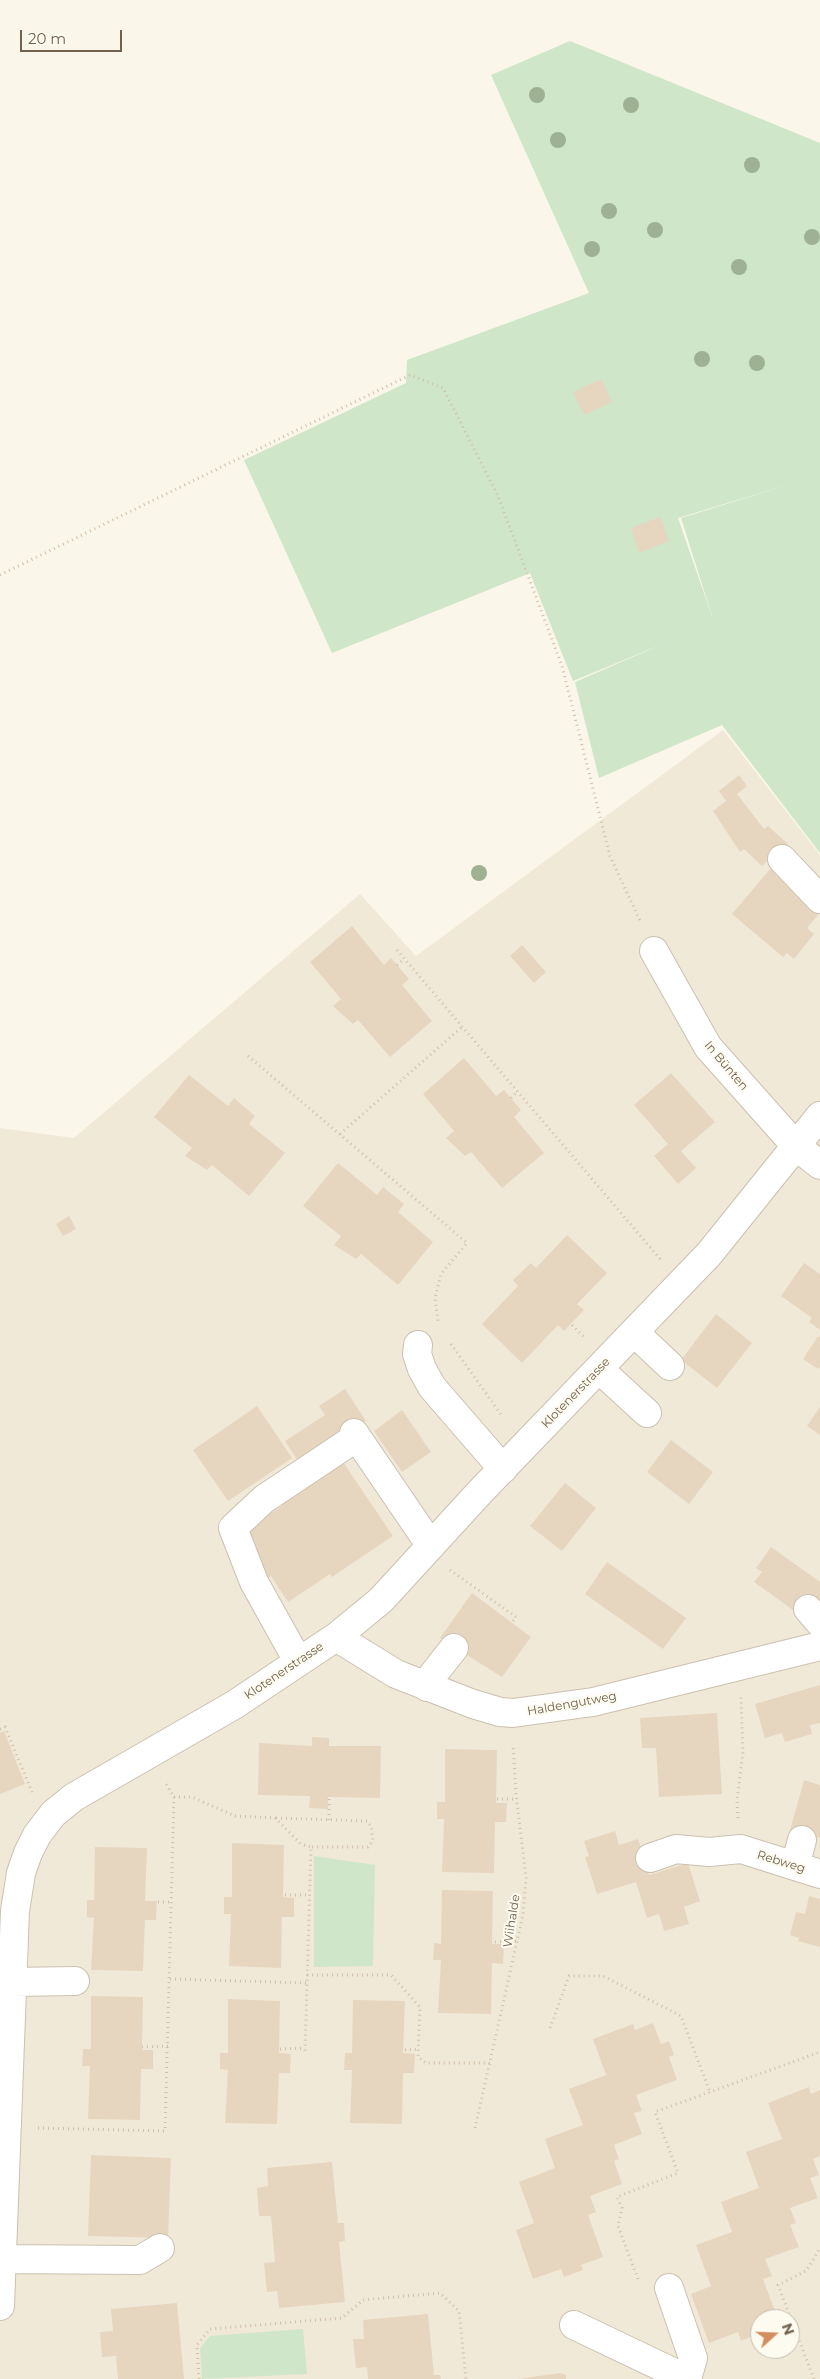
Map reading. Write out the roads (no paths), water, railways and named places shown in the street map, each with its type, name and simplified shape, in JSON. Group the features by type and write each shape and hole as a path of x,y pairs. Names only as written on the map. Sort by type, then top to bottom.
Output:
{"street":[{"path":"782,859 820,898"},
{"name":"In Bünten","path":"654,951 708,1047 796,1146 820,1165"},
{"name":"Klotenerstrasse","path":"0,2306 14,1911 10,1870 28,1854 37,1836 62,1805 87,1788 234,1704 336,1637 381,1600 524,1447 683,1282 820,1116"},
{"path":"634,1332 670,1366"},
{"path":"418,1345 417,1354 422,1369 432,1387 503,1470"},
{"path":"599,1369 647,1413"},
{"path":"298,1661 254,1582 233,1528 264,1498 355,1435 431,1546"},
{"name":"Haldengutweg","path":"336,1637 380,1666 473,1704 500,1712 513,1713 593,1702 820,1646"},
{"path":"427,1686 432,1676 454,1648"},
{"path":"802,1840 808,1870"},
{"name":"Rebweg","path":"650,1858 676,1849 709,1852 741,1849 808,1870"},
{"path":"12,1982 75,1981"},
{"path":"1,2259 140,2260 160,2248"},
{"path":"574,2325 687,2379 693,2358 669,2288"}]}
